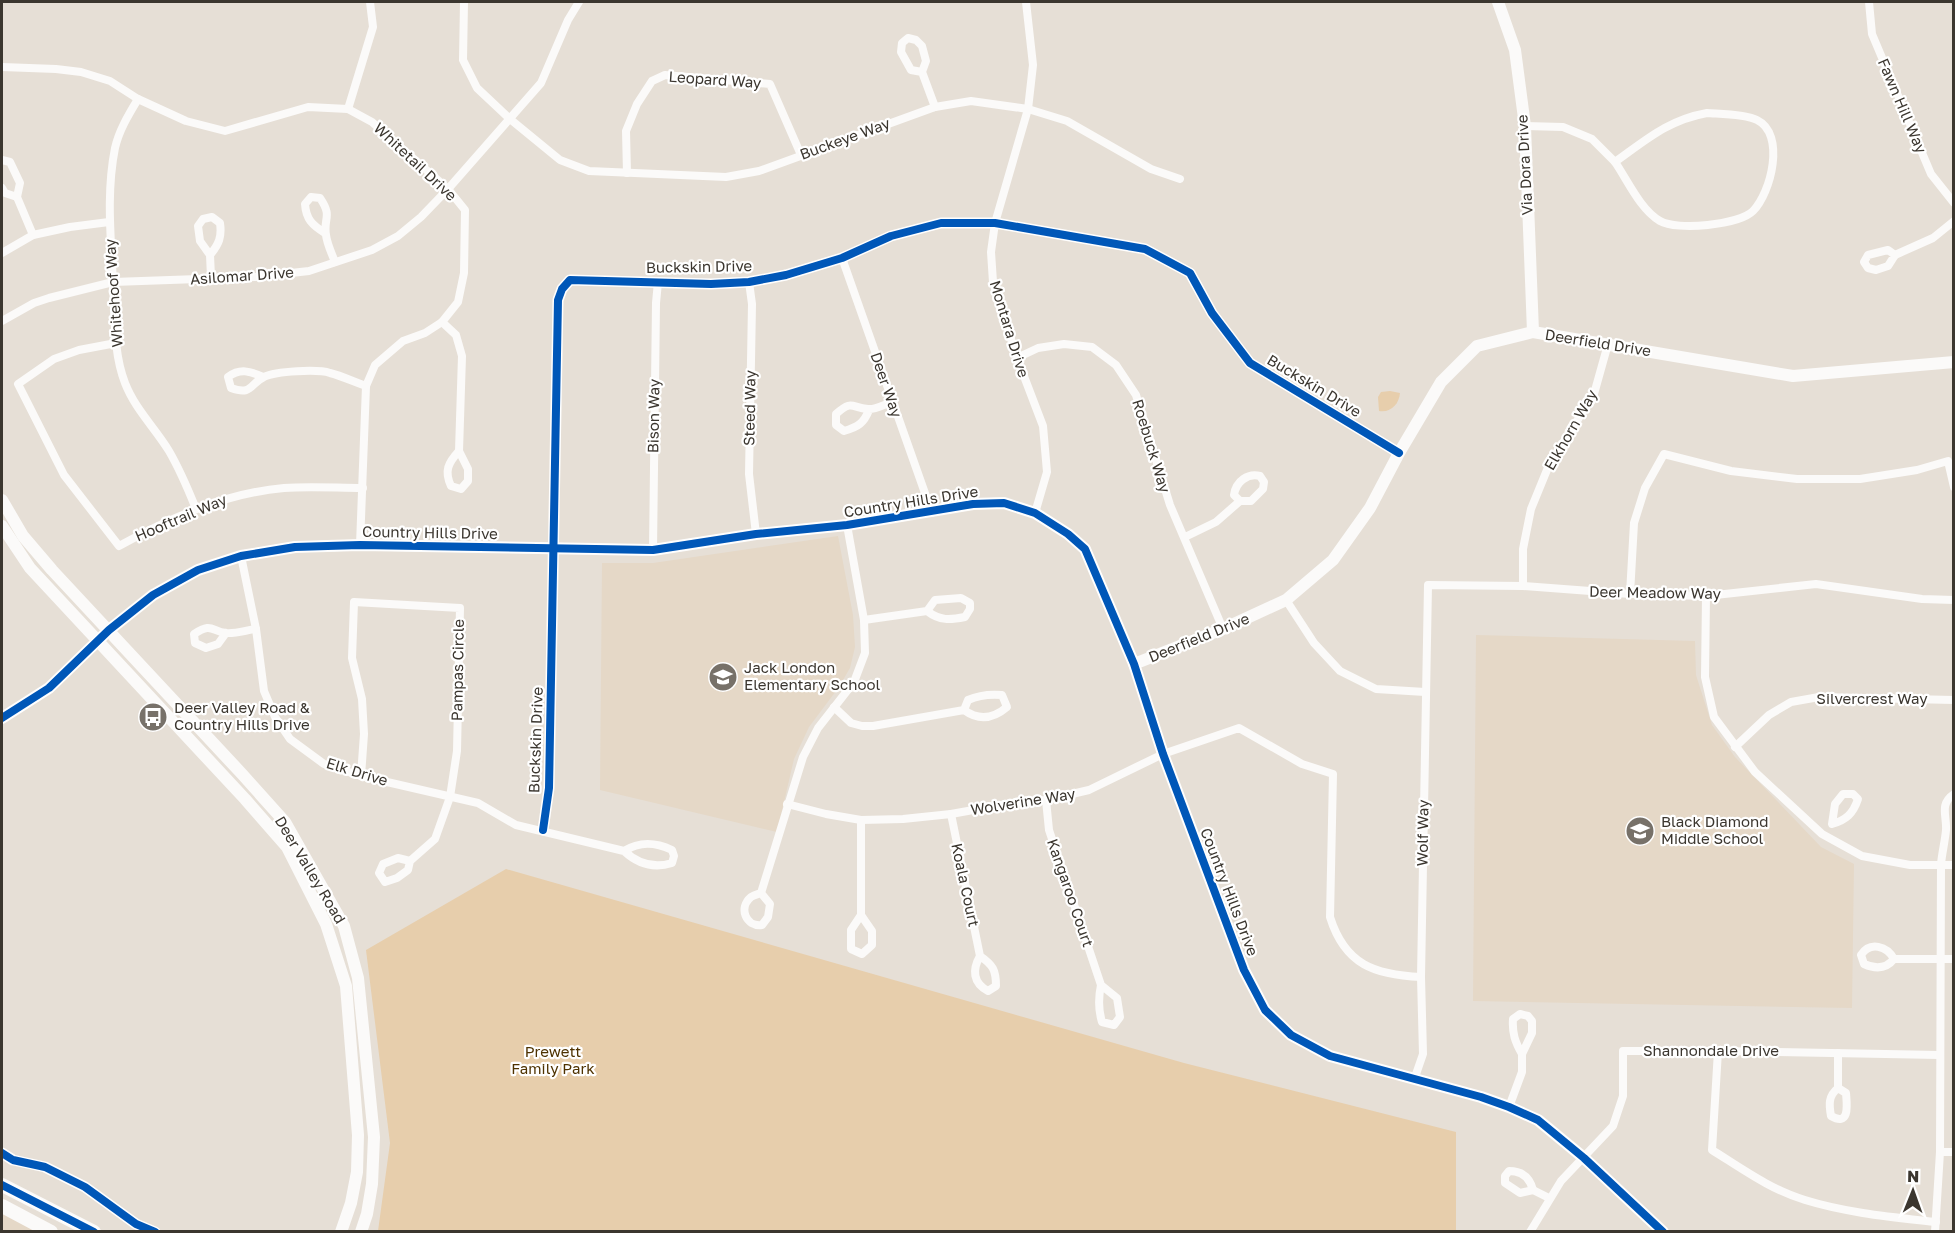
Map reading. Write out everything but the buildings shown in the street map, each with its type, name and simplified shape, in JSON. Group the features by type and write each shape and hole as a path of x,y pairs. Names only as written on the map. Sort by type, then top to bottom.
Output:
{"main road":[{"path":"2,1185 94,1232"},
{"path":"2,1206 51,1232"}],"street":[{"path":"348,109 372,27 370,2"},
{"name":"Buckeye Way","path":"464,2 463,60 477,88 560,160 589,171 726,177 759,171 935,107 971,101 1028,109 1067,121 1151,169 1180,179"},
{"name":"Asilomar Drive","path":"2,321 48,298 113,282 255,277 309,271 372,250 398,236 421,217 448,189 541,83 568,20 579,2"},
{"name":"Montara Drive","path":"1026,2 1033,65 1028,109 995,223 991,252 993,282 1017,358 1043,426 1047,472 1035,513"},
{"name":"Via Dora Drive","path":"1498,2 1515,50 1525,126 1533,332"},
{"name":"Fawn Hill Way","path":"1869,2 1872,34 1931,174 1953,204"},
{"name":"Whitetail Drive","path":"2,67 81,72 110,81 138,99 186,121 225,131 308,107 348,109 372,122 448,189 465,210 464,273 458,302 442,322 424,333 403,341 375,365 366,386 360,545"},
{"path":"922,72 935,107"},
{"name":"Leopard Way","path":"627,173 626,131 637,104 652,81 665,75 770,84 801,155"},
{"name":"Whitehoof Way","path":"138,99 127,117 115,146 110,179 116,342 125,382 144,418 168,450 185,480 196,509"},
{"path":"1525,126 1563,127 1592,139 1615,162 1648,212 1661,222 1691,227 1737,219 1751,213 1760,203 1773,167 1773,147 1769,131 1757,120 1707,113 1687,117 1670,124 1615,162"},
{"path":"2,160 10,162 15,169 20,183 16,197 33,235"},
{"path":"2,188 5,193 16,197"},
{"path":"1895,255 1933,238 1953,221"},
{"path":"2,253 33,235 110,222"},
{"name":"Buckskin Drive","path":"543,830 549,788 558,300 562,289 570,280 711,284 749,282 786,275 842,258 891,236 941,223 995,223 1145,249 1190,273 1212,313 1250,363 1399,453"},
{"path":"325,233 335,262"},
{"path":"210,255 211,278"},
{"name":"Deer Way","path":"842,258 932,513"},
{"name":"Bison Way","path":"653,550 658,282"},
{"name":"Steed Way","path":"749,282 752,304 749,474 756,534"},
{"path":"442,322 456,335 462,356 459,451"},
{"name":"Deerfield Drive","path":"1134,664 1223,629 1286,600 1333,560 1370,508 1441,382 1478,345 1533,332 1793,376 1953,362"},
{"name":"Hooftrail Way","path":"116,342 79,350 54,359 18,384 64,475 119,546 149,529 196,509 234,497 284,488 363,488"},
{"name":"Roebuck Way","path":"1017,358 1038,348 1064,344 1092,347 1116,365 1136,394 1170,505 1223,629"},
{"name":"Elkhorn Way","path":"1523,586 1523,549 1531,509 1549,465 1594,394 1608,344"},
{"path":"263,377 285,373 328,372 366,386"},
{"path":"869,410 892,402"},
{"path":"1630,594 1634,523 1645,488 1664,454 1731,471 1797,479 1860,479 1917,470 1948,461 1953,488"},
{"name":"Deer Valley Road","path":"2,500 10,516 36,553 285,822 344,926 358,978 374,1137 372,1184 367,1214 361,1232"},
{"path":"1185,537 1216,522 1240,501"},
{"name":"Country Hills Drive","path":"2,718 49,688 109,630 153,595 198,570 241,556 295,547 360,545 653,550 756,534 847,525 932,513 974,504 1004,503 1035,513 1068,534 1085,549 1134,664 1163,754 1244,970 1265,1010 1291,1035 1330,1056 1509,1107 1538,1120 1584,1158 1663,1232"},
{"path":"761,893 788,804 810,743 818,728 854,681 865,653 864,620 847,525"},
{"name":"Deer Valley Road","path":"2,526 30,568 287,847 326,924 346,986 358,1136 357,1172 351,1203 341,1232"},
{"name":"Elk Drive","path":"241,556 256,629 264,691 275,717 290,739 324,764 361,776 478,803 516,825 624,851"},
{"name":"Deer Meadow Way","path":"1428,585 1523,586 1630,594 1706,596 1816,584 1922,599 1953,600"},
{"name":"Wolf Way","path":"1414,1080 1422,1054 1421,977 1428,585"},
{"path":"1706,596 1705,676 1713,717 1755,772 1822,834 1862,856 1910,865 1953,865"},
{"path":"864,620 927,611 935,600 961,598 970,603 966,617 951,620 936,618 927,611"},
{"path":"1286,600 1314,643 1340,671 1376,689 1425,692"},
{"name":"Pampas Circle","path":"361,776 364,734 362,699 352,658 354,602 460,608 457,751 450,797"},
{"path":"226,633 256,629"},
{"path":"834,707 851,723 862,726 964,710 973,716 984,718 999,714 1007,707 1002,695 994,694 968,700 964,710"},
{"name":"Silvercrest Way","path":"1736,747 1769,716 1791,702 1819,697 1953,700"},
{"name":"Wolverine Way","path":"788,804 861,820 951,814 1018,802 1046,800 1089,790 1163,754 1239,728 1302,764 1333,774 1330,917 1336,936 1346,949 1368,968 1396,976 1421,977"},
{"path":"1718,1051 1712,1150 1764,1182 1803,1200 1867,1215 1936,1227 1940,1152 1941,864 1950,824 1944,808 1948,797 1953,794"},
{"path":"410,861 435,838 450,797"},
{"name":"Kangaroo Court","path":"1046,800 1049,830 1101,985"},
{"name":"Koala Court","path":"951,814 980,956"},
{"path":"861,820 861,915"},
{"path":"1822,834 1832,824"},
{"path":"646,843 672,850 674,856 672,863 663,866 647,865 635,861 624,851 635,844 646,843"},
{"path":"1894,959 1953,959"},
{"name":"Shannondale Drive","path":"1530,1232 1561,1181 1613,1126 1623,1096 1623,1051 1939,1055"},
{"path":"1838,1053 1838,1088"},
{"path":"1509,1107 1522,1072 1522,1054"},
{"path":"1940,1152 1953,1152"},
{"path":"1533,1190 1549,1198"}],"shaded area":[{"name":"Jack London Elementary School","path":"838,536 853,615 855,647 850,668 839,687 809,727 794,759 777,832 600,790 602,563 653,563"},
{"name":"Black Diamond Middle School","path":"1476,635 1695,641 1696,675 1712,725 1735,757 1821,847 1854,864 1852,1008 1473,1001"},
{"path":"2,1211 41,1231 2,1231"}],"green space":[{"path":"1381,392 1400,393 1398,401 1391,409 1379,411 1378,397"},
{"name":"Prewett Family Park","path":"506,869 1184,1063 1456,1132 1456,1231 378,1231 390,1143 366,950"}],"cycle path":[{"path":"543,830 549,788 558,300 562,289 570,280 711,284 749,282 786,275 842,258 891,236 941,223 995,223 1145,249 1190,273 1212,313 1250,363 1399,453"},
{"path":"2,718 49,688 109,630 153,595 198,570 241,556 295,547 360,545 653,550 756,534 847,525 973,504 1004,503 1035,513 1068,534 1085,549 1134,664 1163,754 1244,970 1265,1010 1291,1035 1330,1056 1481,1097 1538,1120 1584,1158 1663,1232"},
{"path":"2,1153 13,1160 45,1167 85,1187 136,1224 155,1232"},
{"path":"2,1185 94,1232"}],"place":[{"name":"Jack London Elementary School","path":"723,677"},
{"name":"Deer Valley Road & Country Hills Drive","path":"153,717"},
{"name":"Black Diamond Middle School","path":"1640,831"}]}
